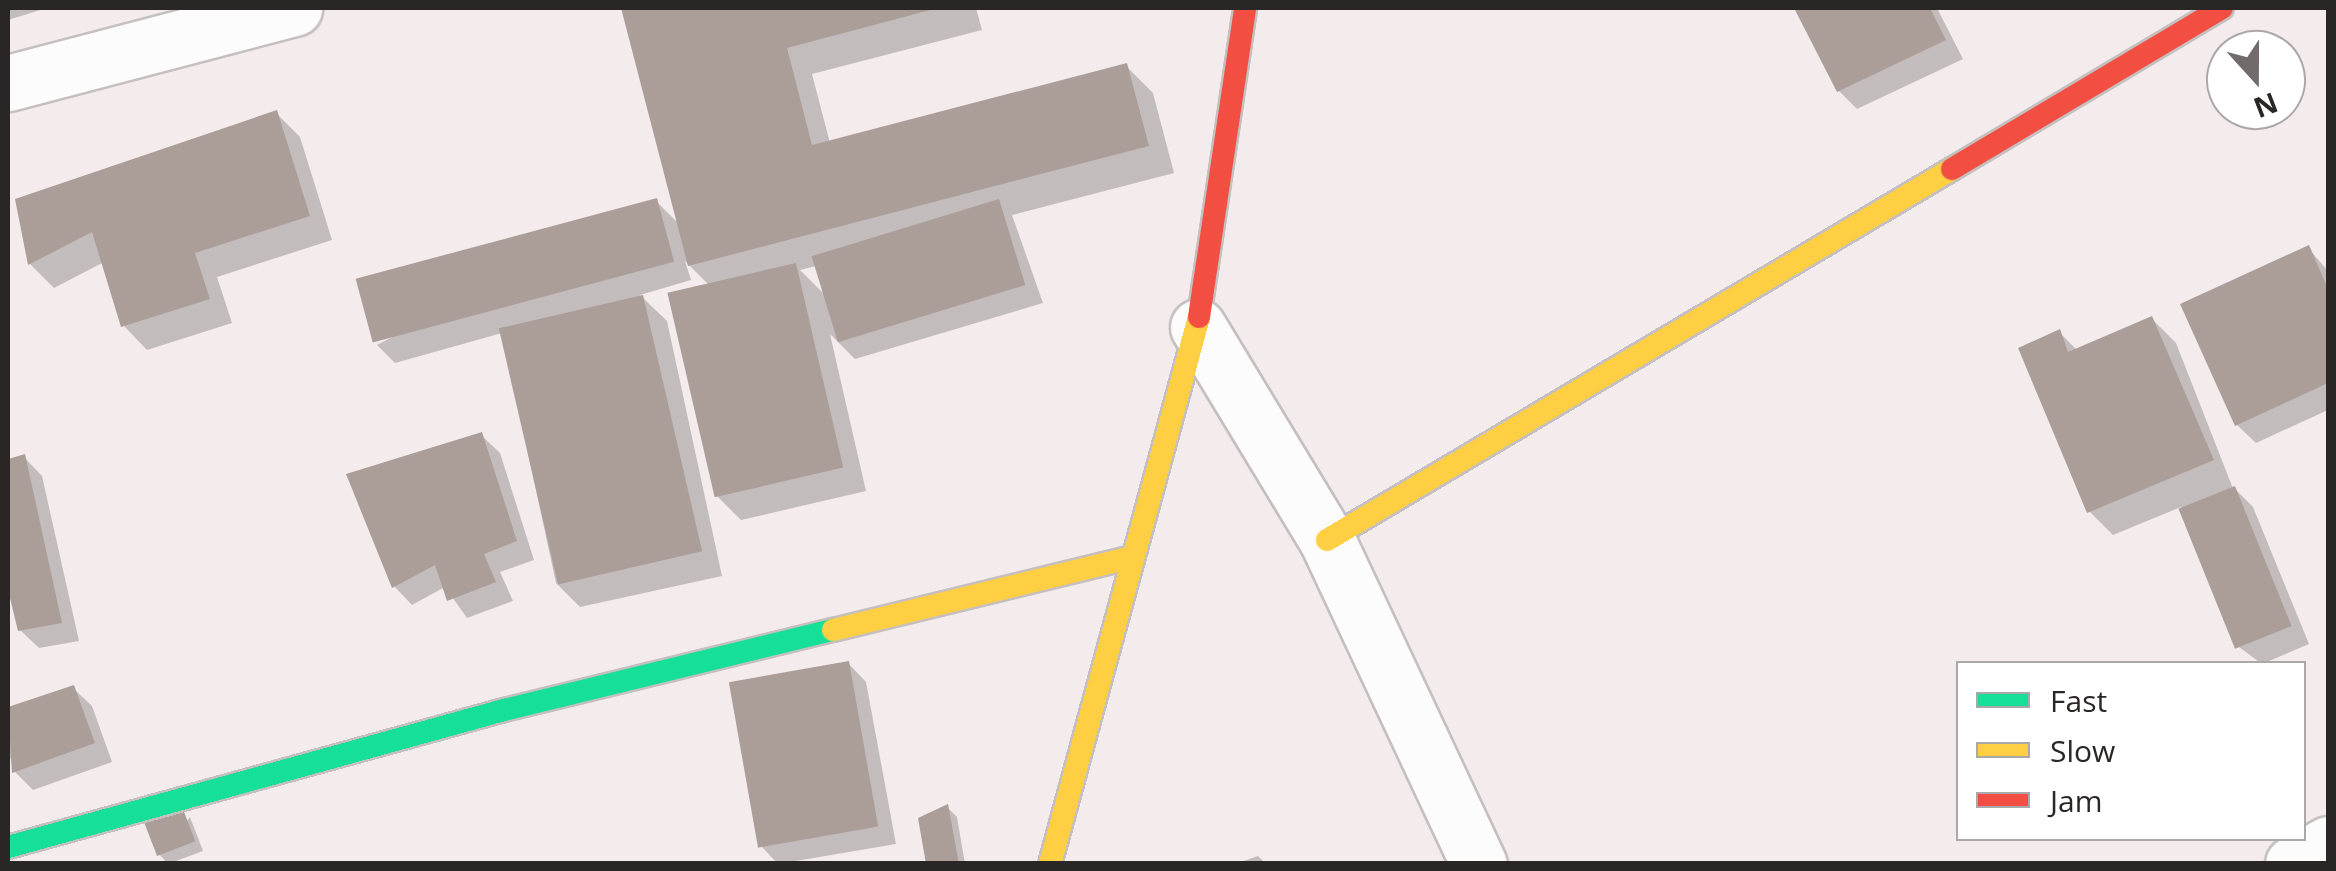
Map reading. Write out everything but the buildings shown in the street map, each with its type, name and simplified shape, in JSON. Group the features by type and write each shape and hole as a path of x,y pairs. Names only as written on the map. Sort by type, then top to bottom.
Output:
{"street":[{"path":"8,83 294,8"},
{"path":"1050,864 1198,326 1244,8"},
{"path":"1327,540 2222,8"},
{"path":"1198,326 1327,540 1479,864"},
{"path":"8,846 504,710 1132,557"},
{"path":"2293,864 2328,844"}],"traffic: fast":[{"path":"8,847 504,710 833,630"}],"traffic: slow":[{"path":"1327,540 1952,169"},
{"path":"1050,864 1199,317"},
{"path":"833,630 1132,557"}],"traffic: jam":[{"path":"1199,317 1245,8"},
{"path":"1952,169 2222,8"}]}
